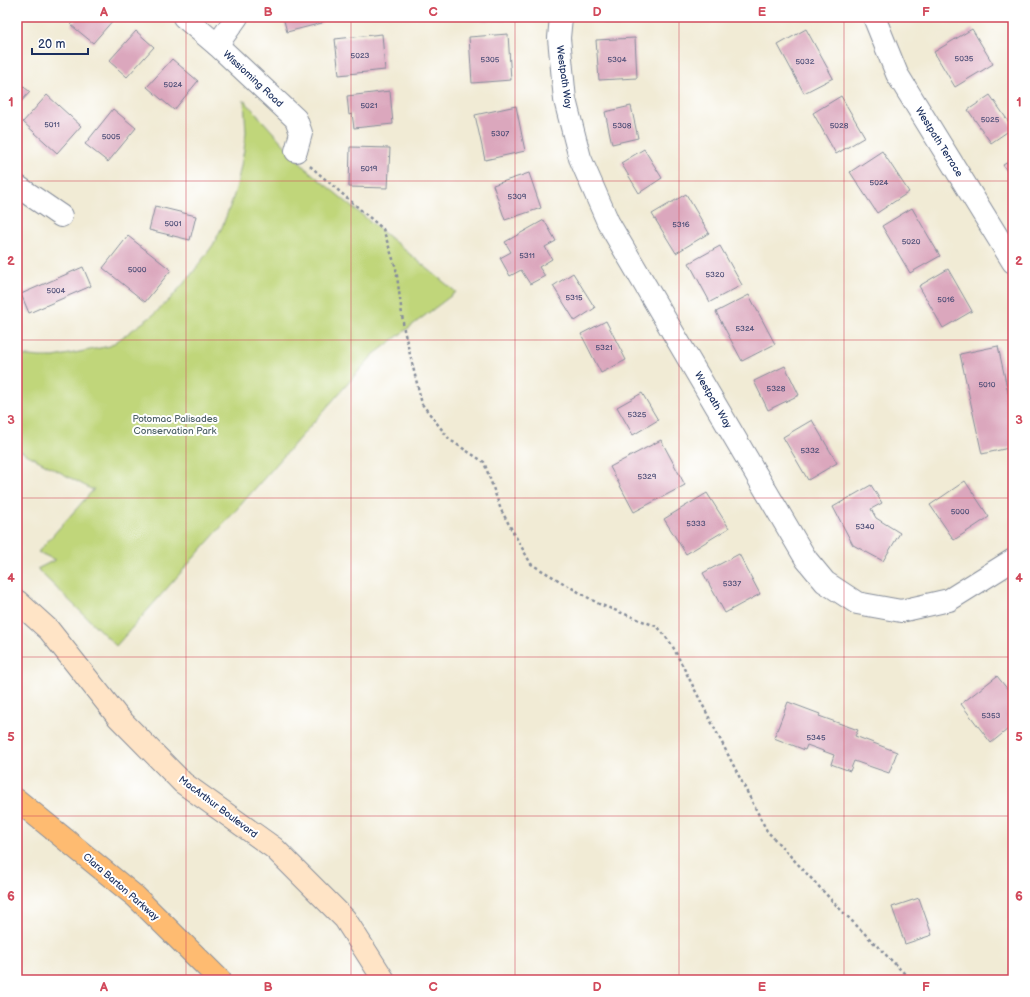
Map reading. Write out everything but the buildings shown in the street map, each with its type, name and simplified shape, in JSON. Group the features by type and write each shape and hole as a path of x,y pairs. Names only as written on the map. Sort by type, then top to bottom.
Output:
{"highway":[{"name":"Clara Barton Parkway","path":"17,800 136,897 220,980"}],"main road":[{"name":"MacArthur Boulevard","path":"17,601 49,630 118,717 182,783 274,848 345,919 384,980"}],"street":[{"name":"Wissioming Road","path":"184,17 217,45 296,119 301,133 296,151"},
{"path":"217,45 237,17"},
{"name":"Westpath Way","path":"560,17 559,38 565,100 580,158 608,222 806,559 825,582 857,603 901,611 949,600 1013,562"},
{"name":"Westpath Terrace","path":"874,17 897,74 1013,262"},
{"path":"17,186 61,216"}],"path":[{"path":"296,151 312,168 383,229 396,268 404,330 422,404 450,440 484,462 501,510 531,564 599,604 658,627 672,645 767,831 836,905 911,980"}],"green space":[{"name":"Potomac Palisades Conservation Park","path":"244,100 305,168 456,292 373,355 116,646 37,569 55,560 38,552 94,489 91,489 17,449 17,355 54,357 110,346 152,316 170,299 191,275 213,245 232,201 237,185 244,150 246,132"}]}
